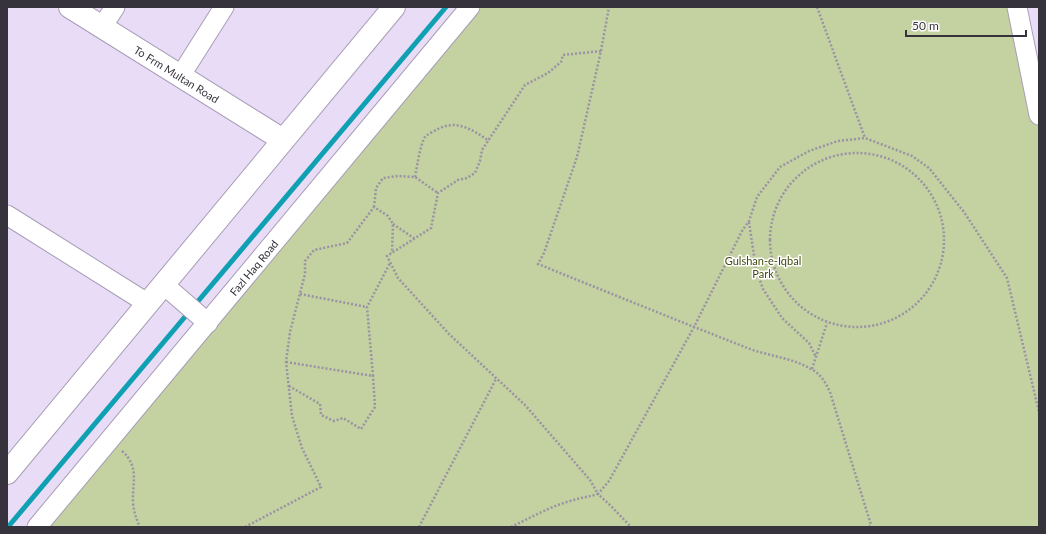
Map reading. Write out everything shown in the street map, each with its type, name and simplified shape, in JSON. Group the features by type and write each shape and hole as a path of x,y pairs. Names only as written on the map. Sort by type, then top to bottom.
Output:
{"main road":[{"name":"To Frm Multan Road","path":"70,7 283,140"},
{"path":"9,469 394,7"}],"street":[{"path":"102,27 114,7"},
{"path":"180,75 224,7"},
{"name":"Fazl Haq Road","path":"37,527 110,440 203,319 470,7"},
{"path":"1017,7 1039,115"},
{"path":"7,215 147,303"},
{"path":"163,284 203,319"}],"path":[{"path":"609,7 601,51 577,157 544,253 538,264 694,328 757,352 801,364 812,369 823,378 830,392 871,526"},
{"path":"817,7 865,138"},
{"path":"601,51 563,55 561,62 548,73 525,85 482,150 480,161 475,173 468,178 458,180 438,193 431,228 387,256 398,278 449,334 525,406 590,480 598,494 630,527"},
{"path":"415,177 420,151 425,137 445,125 461,125 473,130 489,141"},
{"path":"511,527 571,500 598,494 609,481 694,328 742,231 749,221 757,197 780,167 810,151 838,141 865,138 912,156 929,168 964,212 1007,278 1039,412"},
{"path":"851,153 875,154 898,162 917,176 932,195 942,216 945,240 942,264 932,286 917,304 897,318 875,326 851,328 827,323 806,312 788,296 776,275 769,252 769,228 776,205 788,185 806,168 827,157 851,153"},
{"path":"245,527 321,487 302,448 292,416 286,362 290,332 305,274 305,261 314,250 346,243 374,207 376,188 383,178 398,176 415,177 438,193"},
{"path":"374,207 388,216 393,224 415,238"},
{"path":"749,221 756,269 763,289 782,318 809,343 816,356"},
{"path":"392,252 393,224"},
{"path":"288,386 320,404 321,415 334,421 343,418 362,429 375,407 367,307 390,262"},
{"path":"300,294 367,307"},
{"path":"812,369 827,323"},
{"path":"286,362 373,376"},
{"path":"419,527 496,379"},
{"path":"110,440 127,455 133,465 133,505 140,527"}],"green space":[{"name":"Gulshan-e-Iqbal Park","path":"480,7 1017,7 1039,115 1039,527 39,527"}],"waterway":[{"path":"194,306 446,7"},
{"path":"8,527 189,312"}]}
